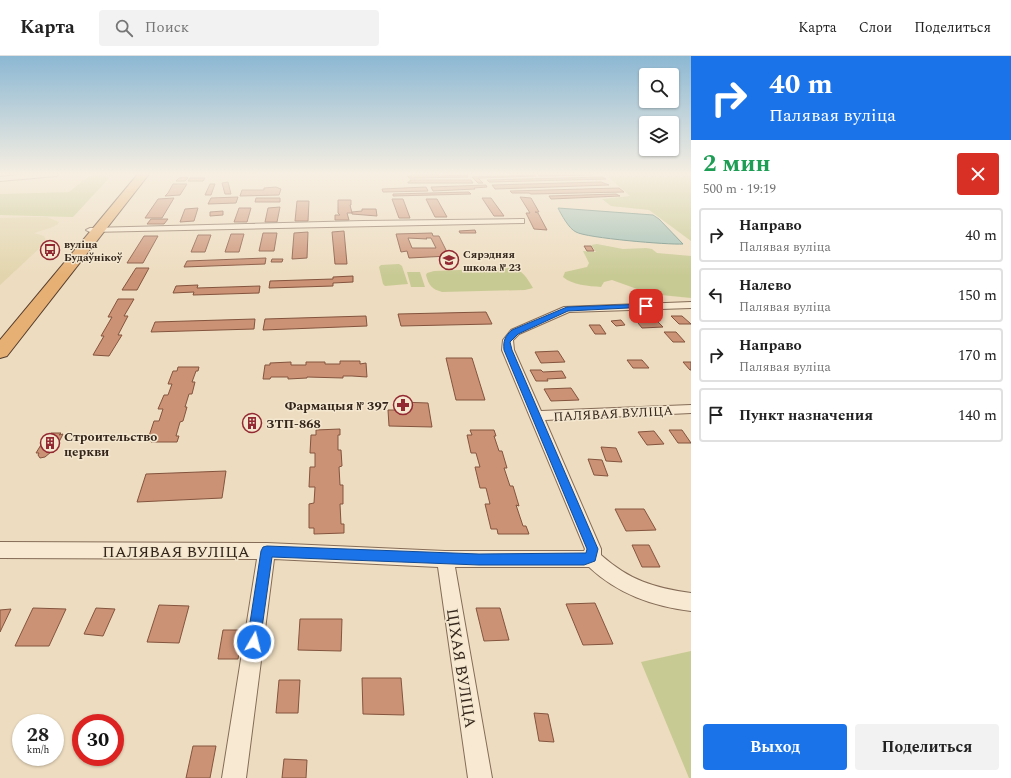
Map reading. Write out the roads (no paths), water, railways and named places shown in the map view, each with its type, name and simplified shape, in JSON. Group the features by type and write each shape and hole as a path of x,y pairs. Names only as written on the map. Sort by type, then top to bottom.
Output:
{"highway":[{"path":"0,352 111,208"},
{"path":"0,335 115,208"}],"street":[{"path":"95,230 362,223 521,221"},
{"name":"ПАЛЯВАЯ ВУЛІЦА","path":"0,550 267,551 445,559 584,560 591,557 592,549 508,350 507,342 512,334 567,309 691,304"},
{"name":"ПАЛЯВАЯ ВУЛІЦА","path":"536,416 691,409"},
{"path":"234,778 267,551"},
{"path":"591,557 610,575 634,589 655,597 691,602"},
{"name":"ЦІХАЯ ВУЛІЦА","path":"445,559 480,778"}],"place":[{"name":"вуліца Будаўнікоў","path":"50,250"},
{"name":"Сярэдняя школа № 23","path":"449,260"},
{"name":"Фармацыя № 397","path":"403,405"},
{"name":"ЗТП-868","path":"252,423"},
{"name":"Строительство церкви","path":"50,443"}]}
